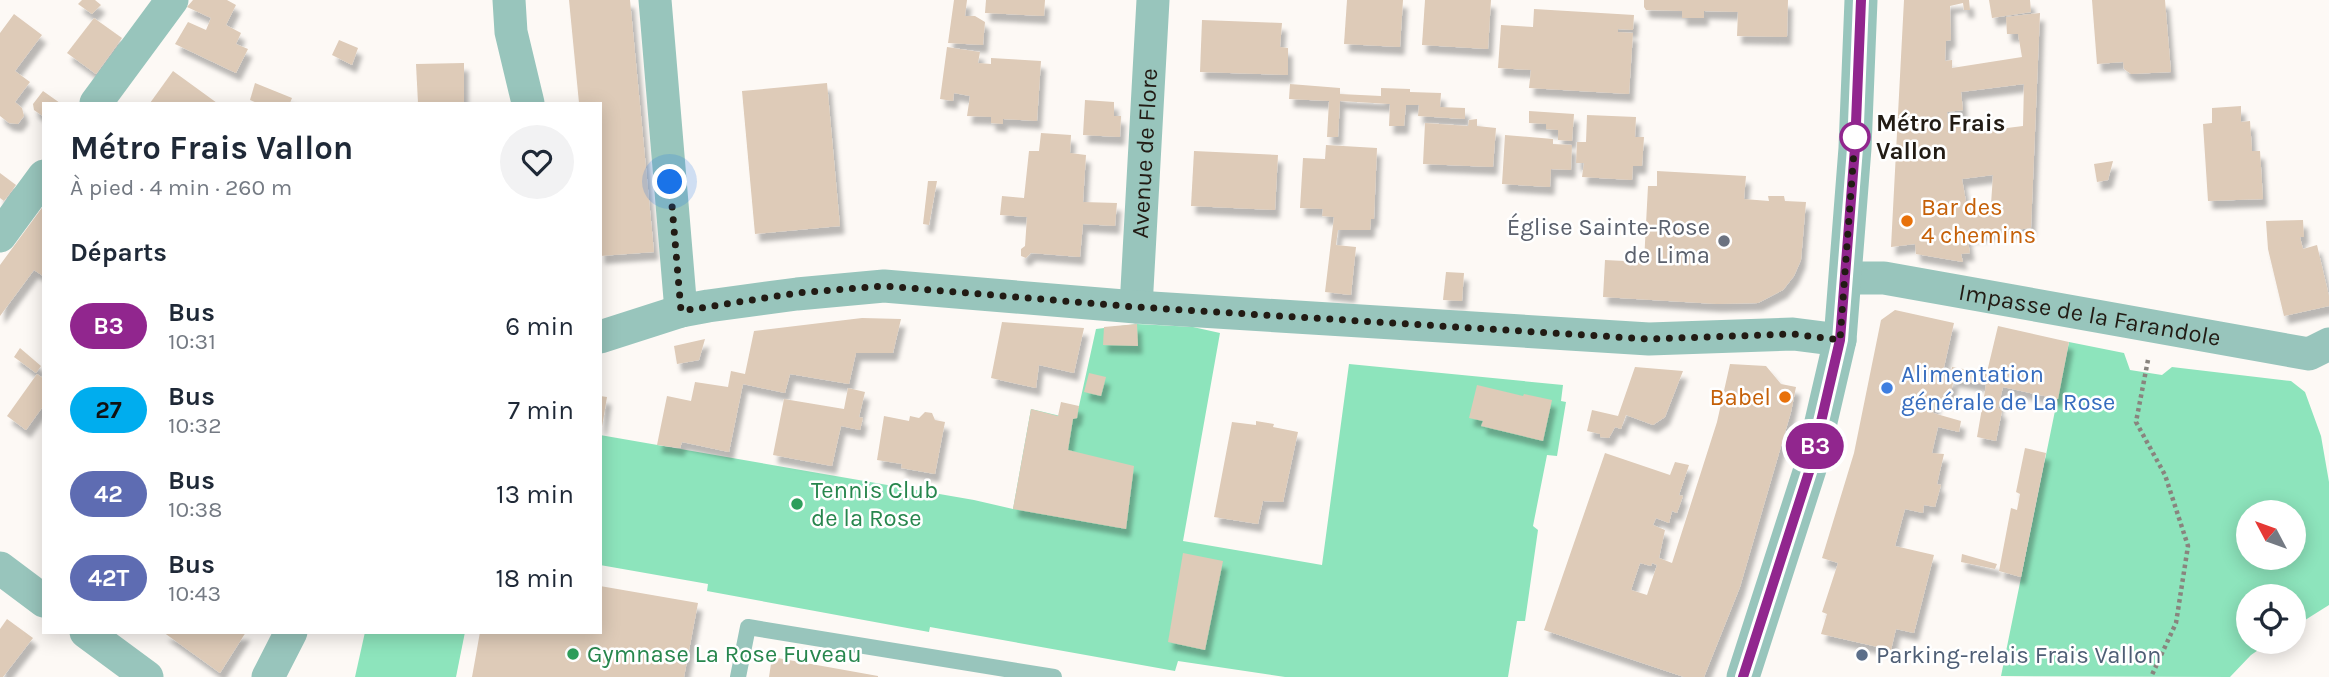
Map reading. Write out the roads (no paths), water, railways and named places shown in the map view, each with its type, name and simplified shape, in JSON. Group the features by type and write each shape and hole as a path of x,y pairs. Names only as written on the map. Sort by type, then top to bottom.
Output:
{"street":[{"path":"97,102 172,0"},
{"path":"509,0 511,32 528,102"},
{"path":"654,0 681,311"},
{"name":"Avenue de Flore","path":"1136,307 1153,0"},
{"path":"1742,677 1810,469 1840,340 1855,148 1861,0"},
{"path":"0,236 42,179"},
{"name":"Impasse de la Farandole","path":"1846,278 1884,278 2309,354 2329,344"},
{"path":"602,336 681,311 797,293 884,286 1136,307 1649,339 1793,334 1840,340"},
{"path":"0,568 42,600"},
{"path":"89,634 147,677"},
{"path":"268,677 290,634"}],"lane":[{"path":"738,677 748,627 1054,677"}],"place":[{"name":"Métro Frais Vallon","path":"1855,137"},
{"name":"Bar des 4 chemins","path":"1907,221"},
{"name":"Église Sainte-Rose de Lima","path":"1724,241"},
{"name":"Alimentation générale de La Rose","path":"1887,388"},
{"name":"Babel","path":"1785,397"},
{"name":"Tennis Club de la Rose","path":"797,504"},
{"name":"Gymnase La Rose Fuveau","path":"573,654"},
{"name":"Parking-relais Frais Vallon","path":"1862,655"}]}
